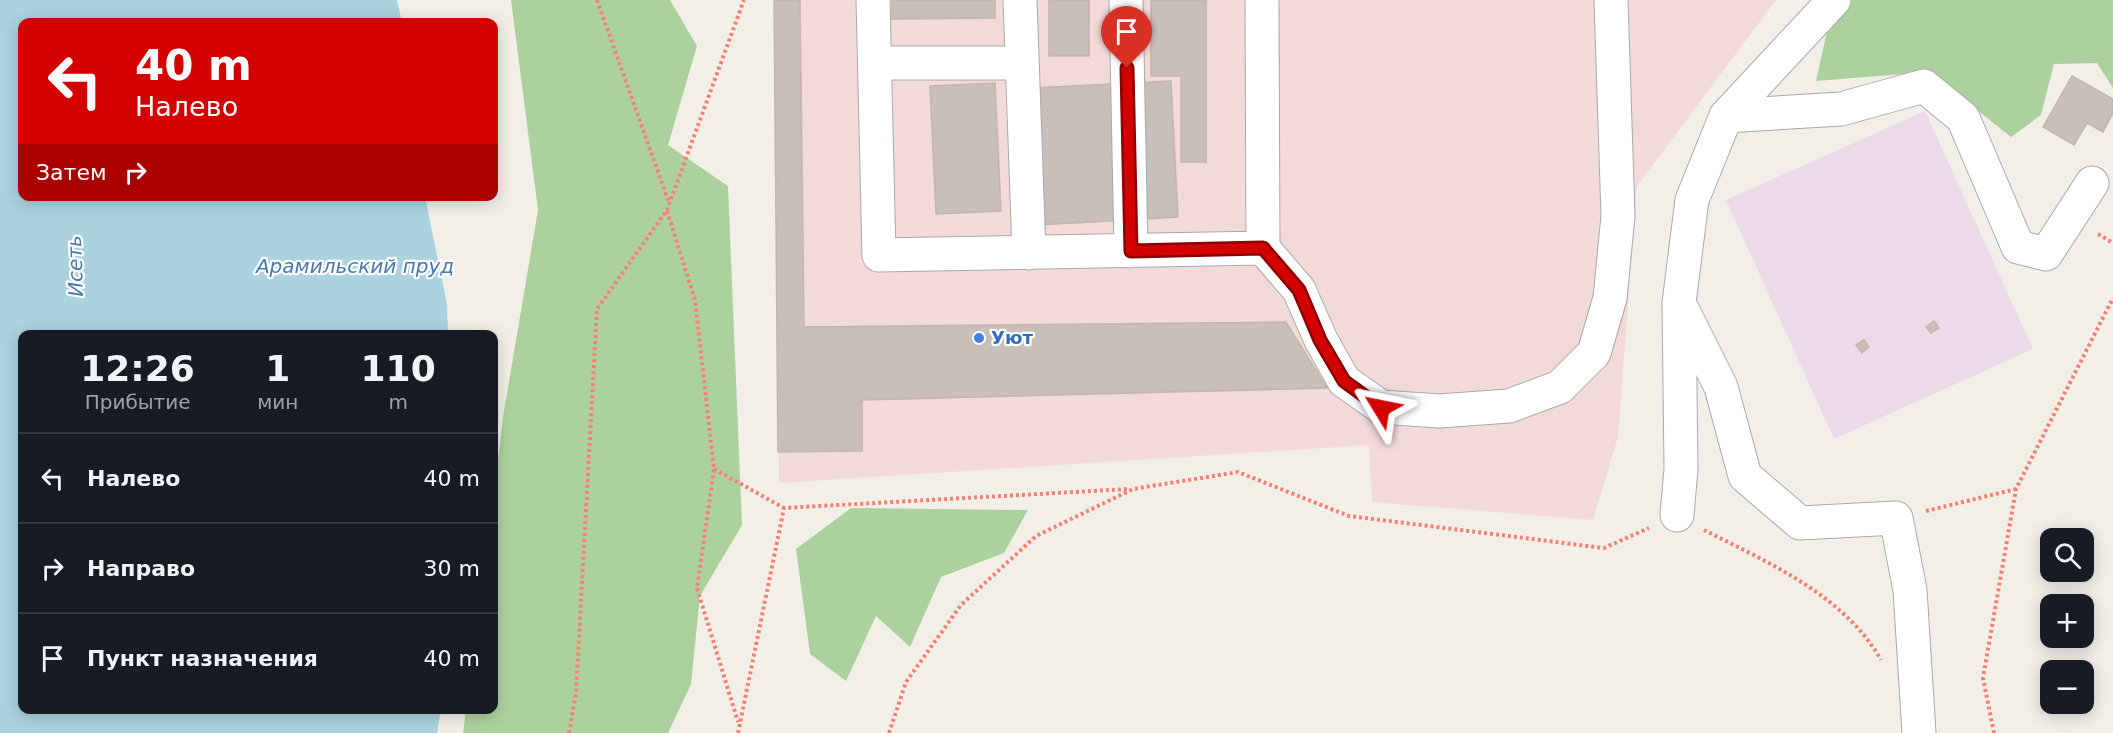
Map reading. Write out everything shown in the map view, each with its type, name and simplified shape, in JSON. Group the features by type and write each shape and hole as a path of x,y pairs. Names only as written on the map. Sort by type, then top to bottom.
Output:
{"lane":[{"path":"873,0 879,255 1263,248"},
{"path":"1020,0 1029,252"},
{"path":"1126,0 1131,251"},
{"path":"1262,0 1263,248 1299,290 1320,340 1344,381 1381,408 1439,411 1509,406 1560,387 1594,353 1610,298 1618,216 1611,0"},
{"path":"1677,515 1681,469 1679,303 1692,200 1726,116 1834,0"},
{"path":"874,63 1022,63"},
{"path":"1726,116 1841,108 1924,86 1963,118 2018,247 2046,254 2092,183"},
{"path":"1679,303 1721,387 1745,476 1800,523 1896,518 1910,590 1919,733"}],"path":[{"path":"597,0 669,204"},
{"path":"569,733 576,693 597,309 667,210 744,0"},
{"path":"667,210 695,300 714,469 697,588 739,724"},
{"path":"1994,733 1983,678 2016,489 2113,298"},
{"path":"714,469 784,508 1133,489 1238,472 1349,516 1604,548 1677,515 1781,569 1846,614 1881,659 1883,669"},
{"path":"889,733 906,682 961,605 1036,536 1133,489"},
{"path":"1896,518 2016,489"},
{"path":"738,733 784,508"}],"shaded area":[{"path":"774,0 1776,0 1637,186 1618,437 1593,520 1372,502 1369,445 779,483"},
{"path":"1925,111 2033,349 1834,439 1726,200"}],"green space":[{"path":"511,0 670,0 697,46 668,145 728,186 742,525 700,596 691,684 668,733 463,733 465,714 498,714 498,460 503,417 538,210"},
{"path":"1834,0 2113,0 2113,88 2097,63 2054,64 2041,115 2011,137 1929,72 1816,81"},
{"path":"851,508 1028,510 1004,553 941,577 910,647 876,616 846,681 810,654 796,549"}],"water":[{"name":"Арамильский пруд","path":"0,0 397,0 401,18 18,18 18,201 426,201 447,304 448,330 18,330 18,714 440,714 437,733 0,733"}],"building":[{"path":"774,0 800,0 804,327 1286,322 1327,388 862,400 862,451 778,452"},
{"path":"892,0 995,0 995,18 892,19"},
{"path":"1049,0 1089,0 1089,56 1049,56"},
{"path":"1151,0 1206,0 1206,162 1181,162 1181,76 1151,76"},
{"path":"2072,76 2113,99 2113,113 2103,132 2087,123 2074,145 2043,127"},
{"path":"1171,81 1178,217 1039,225 1032,88"},
{"path":"995,83 1001,211 936,214 930,86"},
{"path":"1934,321 1939,328 1931,333 1926,327"},
{"path":"1864,340 1869,347 1862,353 1856,345"}],"place":[{"name":"Уют","path":"979,338"}],"route":[{"path":"1127,68 1131,251 1263,248 1299,290 1320,340 1344,381 1381,408"}],"water label":[{"name":"Исеть","path":"75,266"}]}
